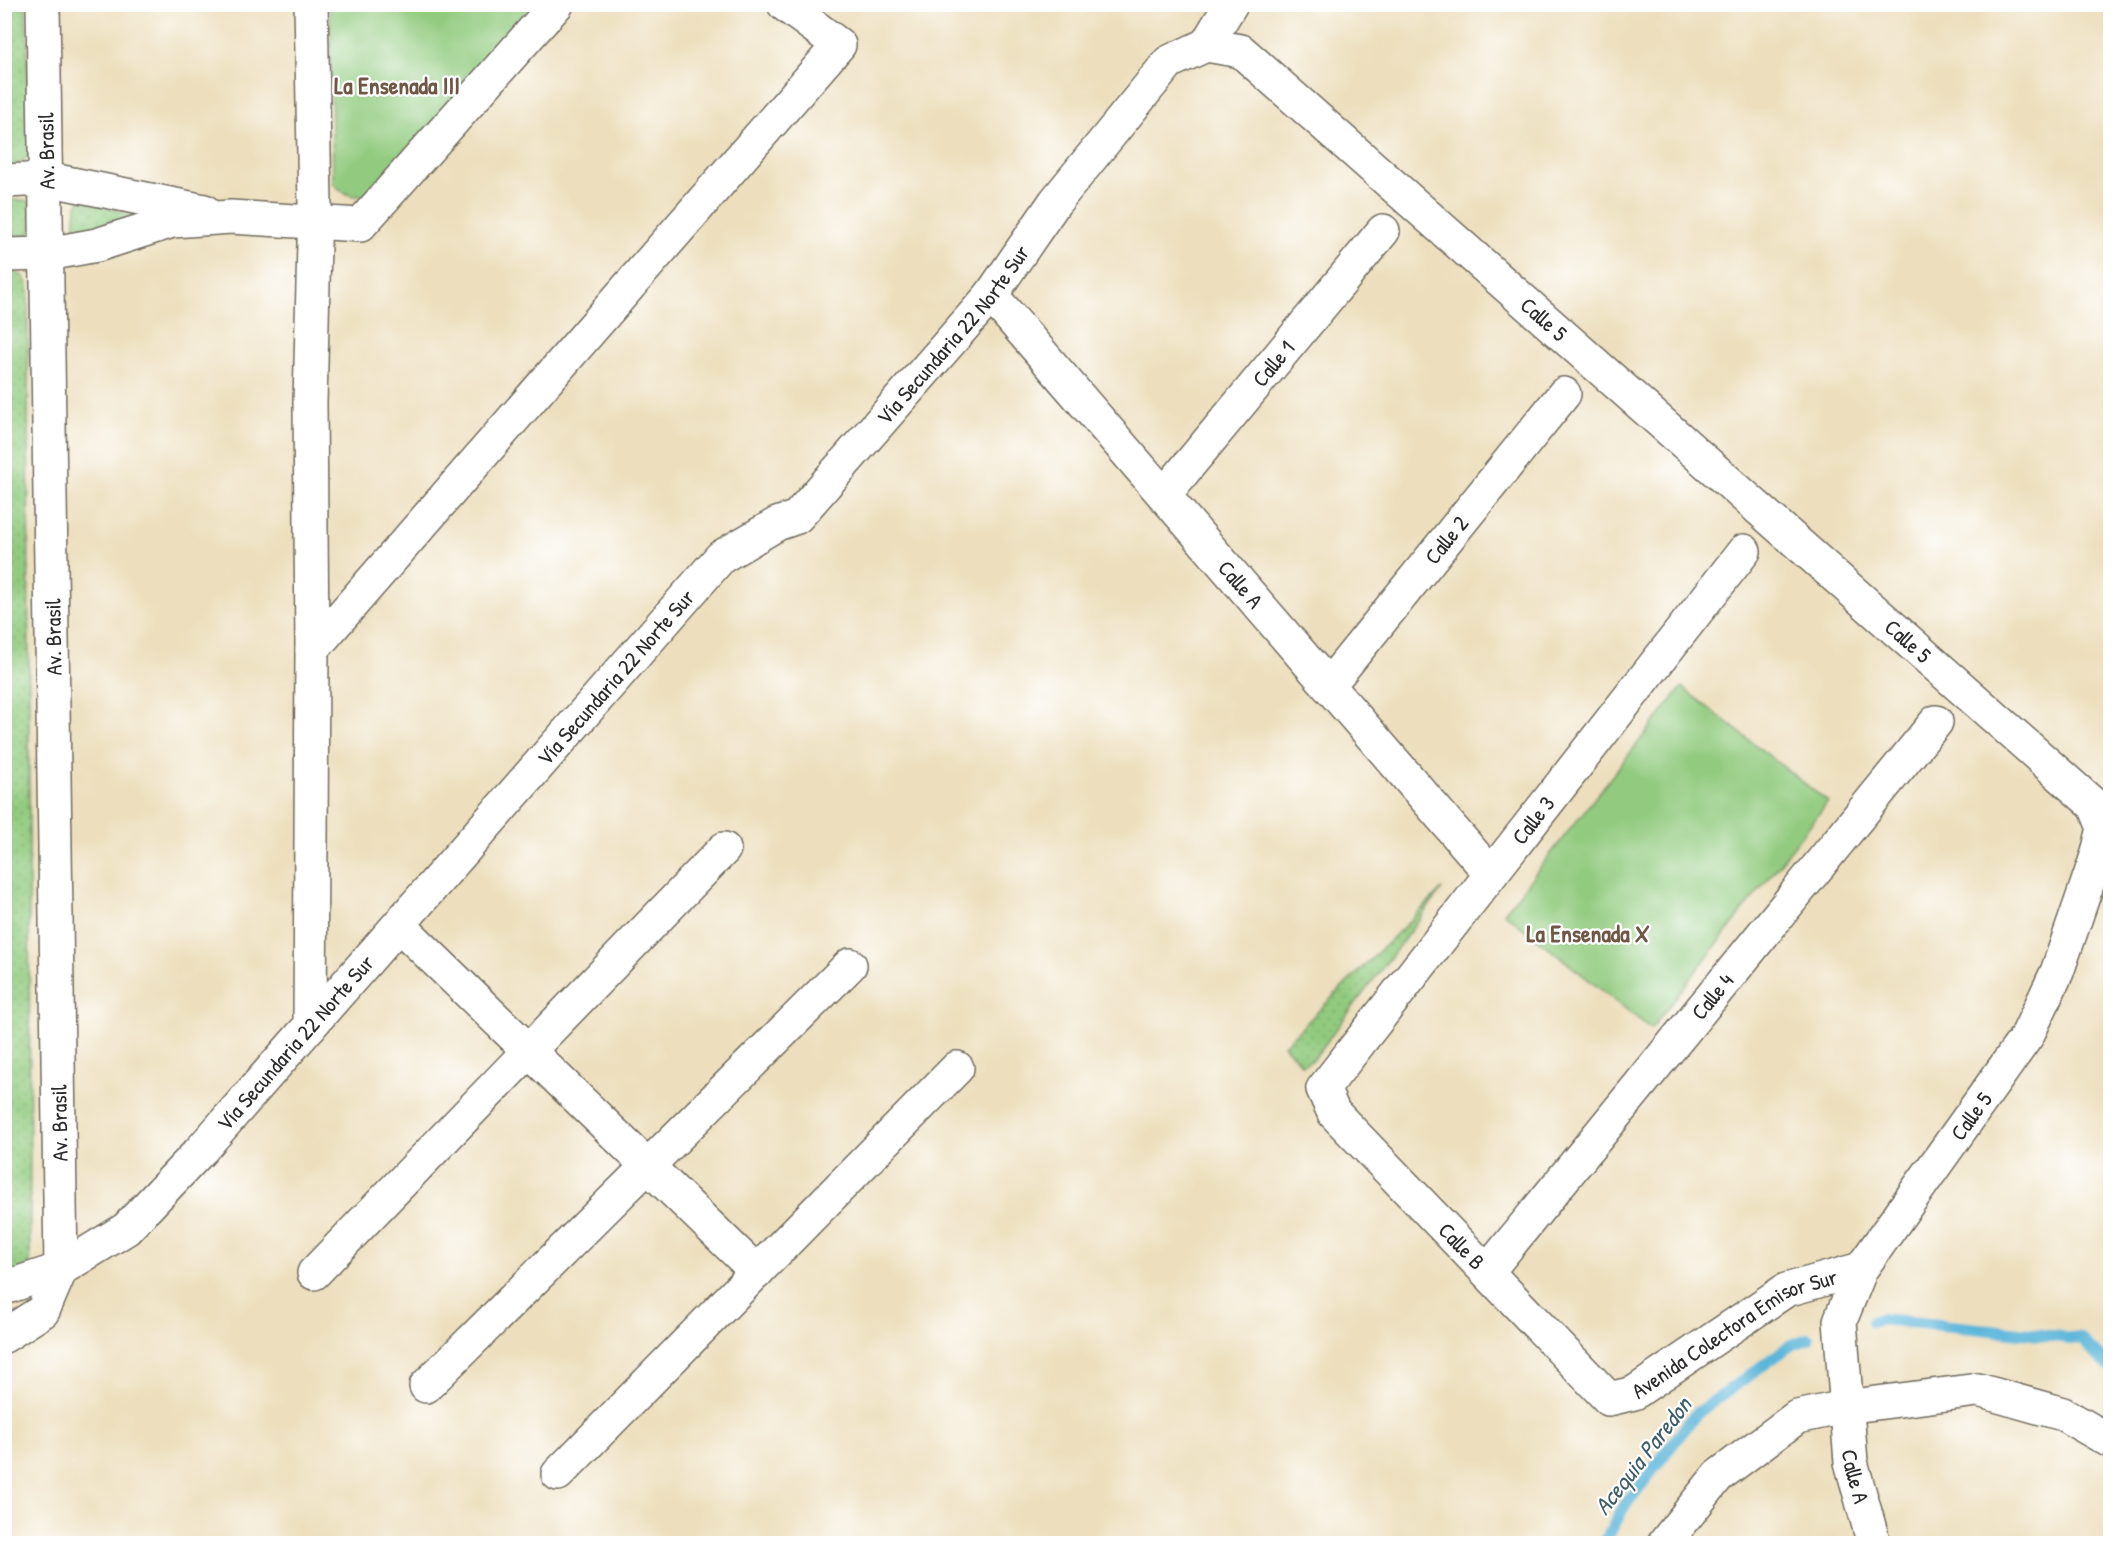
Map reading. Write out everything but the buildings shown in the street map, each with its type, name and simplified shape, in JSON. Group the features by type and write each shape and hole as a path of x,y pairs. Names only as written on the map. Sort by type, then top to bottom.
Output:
{"street":[{"name":"Av. Brasil","path":"43,4 61,1269"},
{"path":"310,1026 312,650 310,403 315,221 311,4"},
{"path":"4,255 48,254 97,245 172,221 231,217 360,225 556,4"},
{"path":"312,650 839,45 784,4"},
{"path":"1206,45 1231,4"},
{"name":"Vía Secundaria 22 Norte Sur","path":"4,1288 61,1269 126,1229 202,1149 722,557 777,524 797,517 991,295 1055,202 1169,62 1206,45"},
{"name":"Calle 5","path":"1206,45 1241,51 2095,806 2103,828 2098,853 2057,972 2027,1036 1861,1269 1840,1322 1845,1407"},
{"path":"4,181 47,179 231,217"},
{"name":"Calle 1","path":"1164,495 1383,231"},
{"name":"Calle A","path":"991,295 1491,874"},
{"name":"Calle 2","path":"1329,686 1564,394"},
{"name":"Calle 3","path":"1323,1089 1744,550"},
{"name":"Calle 4","path":"1487,1272 1936,722"},
{"path":"315,1273 724,849"},
{"path":"399,925 757,1272"},
{"path":"426,1386 850,965"},
{"path":"558,1474 957,1068"},
{"name":"Calle B","path":"1323,1089 1334,1113 1609,1399"},
{"path":"4,1336 43,1311 61,1269"},
{"name":"Avenida Colectora Emisor Sur","path":"1609,1399 1634,1393 1786,1290 1861,1269"},
{"path":"1664,1544 1718,1476 1797,1417 1845,1407 1978,1390 2063,1414 2110,1441"},
{"name":"Calle A","path":"1845,1407 1851,1462 1874,1544"}],"green space":[{"path":"4,5 26,5 30,151 21,162 4,166"},
{"path":"330,5 537,5 367,195 353,196 340,190 333,183"},
{"path":"5,200 26,200 30,203 32,231 29,234 5,236"},
{"path":"80,200 136,215 80,235 74,231 76,207"},
{"path":"13,271 23,276 28,286 30,1264 5,1280 4,272"},
{"path":"1682,687 1828,802 1651,1029 1504,913"},
{"path":"1442,889 1313,1060 1302,1065 1284,1045"}],"waterway":[{"name":"Acequia Paredon","path":"1872,1322 1880,1319 2081,1339 2110,1367"},
{"name":"Acequia Paredon","path":"1604,1544 1623,1508 1696,1414 1791,1345 1808,1339"}],"district":[{"name":"La Ensenada III","path":"397,86"},
{"name":"La Ensenada X","path":"1588,934"}]}
